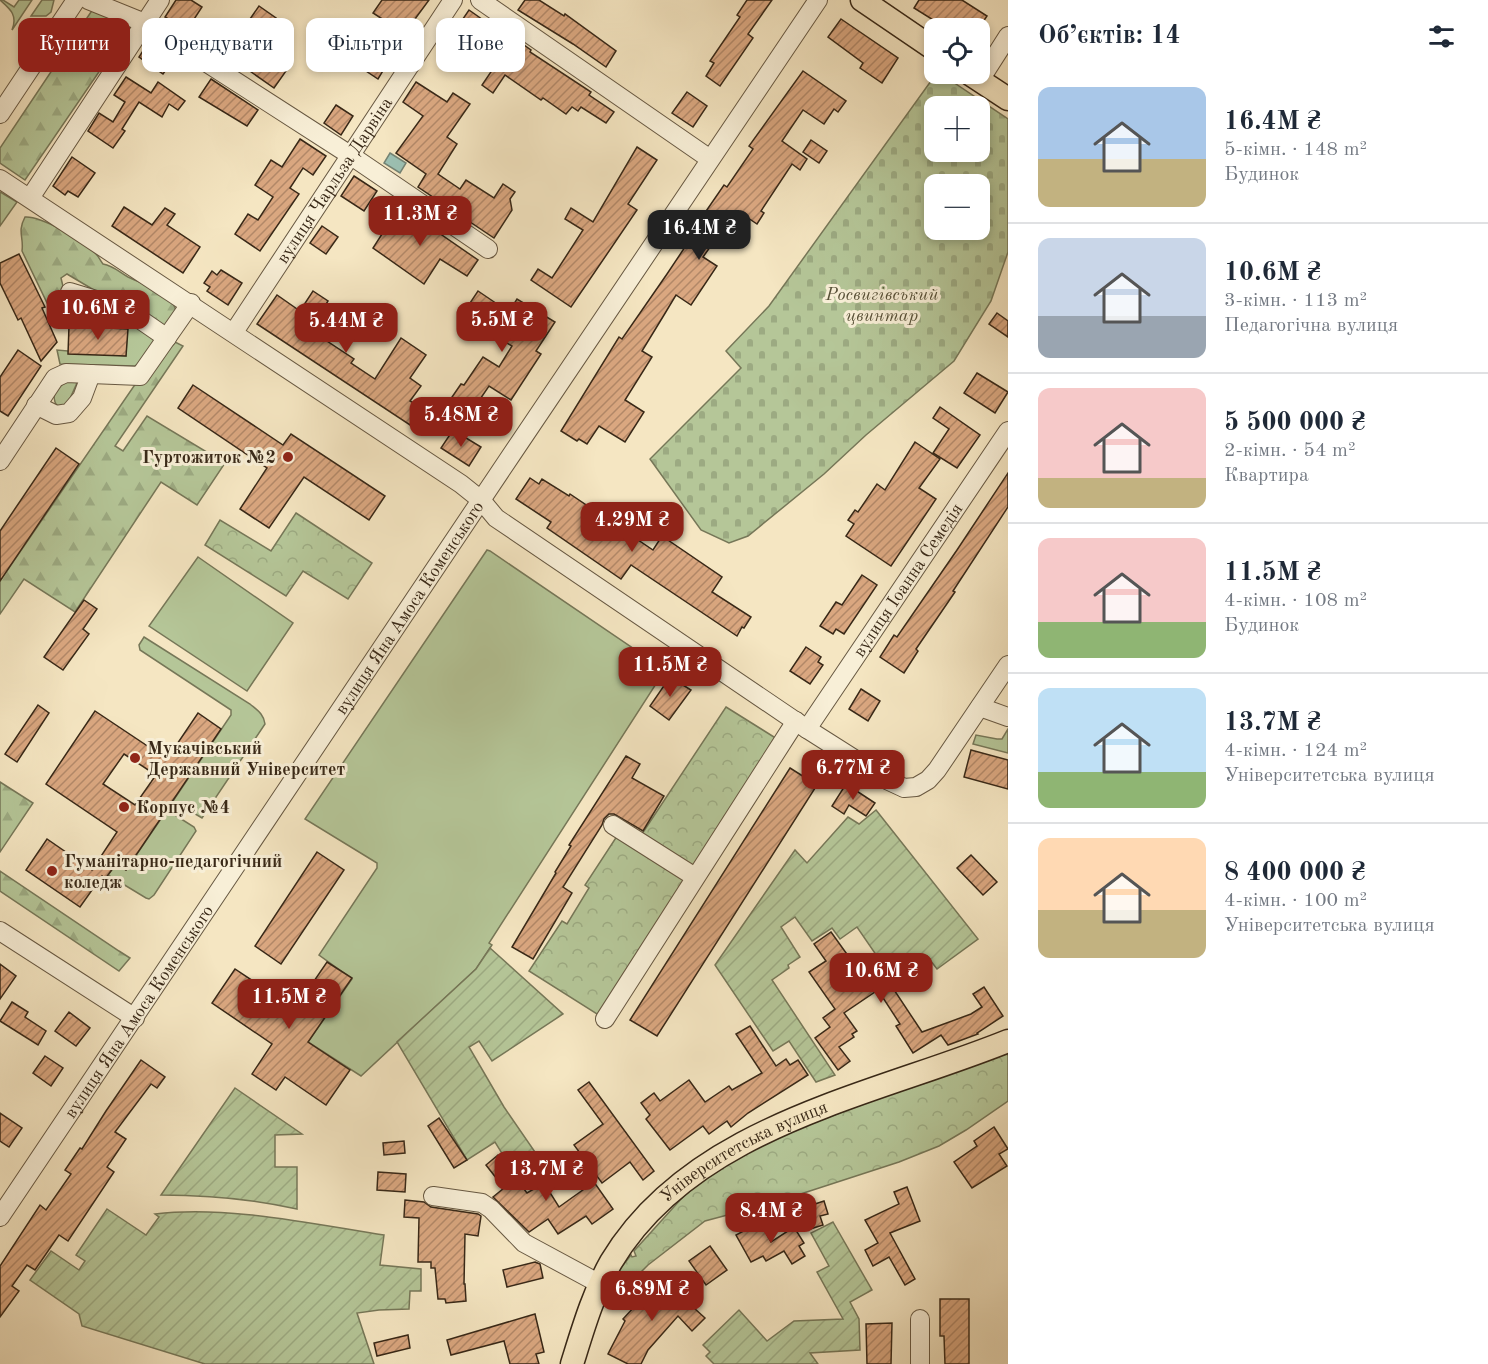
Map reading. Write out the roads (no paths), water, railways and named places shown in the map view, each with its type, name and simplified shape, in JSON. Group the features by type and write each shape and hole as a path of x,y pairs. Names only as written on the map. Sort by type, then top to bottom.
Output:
{"main road":[{"path":"862,0 924,42"},
{"path":"986,84 1008,99"},
{"name":"Університетська вулиця","path":"572,1364 586,1318 611,1262 647,1214 695,1172 734,1148 809,1113 1008,1041"}],"street":[{"path":"0,114 76,0"},
{"path":"88,0 142,22"},
{"path":"148,18 160,0"},
{"name":"вулиця Чарльза Дарвіна","path":"234,332 453,0"},
{"path":"480,0 710,159"},
{"name":"вулиця Яна Амоса Коменського","path":"0,1217 818,0"},
{"path":"30,198 142,28"},
{"path":"990,58 1008,36"},
{"path":"221,72 350,155 489,249"},
{"path":"0,179 191,303 461,484 481,500 496,518 801,725 889,781 904,788 916,787 928,780 1008,665"},
{"path":"70,292 116,306 167,338"},
{"path":"0,461 55,378 66,373 141,376 191,303"},
{"path":"36,405 56,415 69,413 82,399 91,374"},
{"name":"вулиця Іоанна Семедія","path":"604,1019 695,877 1008,431"},
{"path":"980,707 1008,717"},
{"path":"613,825 695,877"},
{"path":"1,933 135,1018"},
{"path":"433,1196 482,1203 491,1209 524,1243 600,1284"},
{"path":"920,1319 920,1364"}],"water":[{"path":"390,153 406,163 400,173 384,163"}],"place":[{"name":"Гуртожиток №2","path":"288,457"},
{"name":"Мукачівський Державний Університет","path":"135,758"},
{"name":"Корпус №4","path":"124,807"},
{"name":"Гуманітарно-педагогічний коледж","path":"52,871"}],"park label":[{"name":"Росвигівський цвинтар","path":"882,304"}]}
